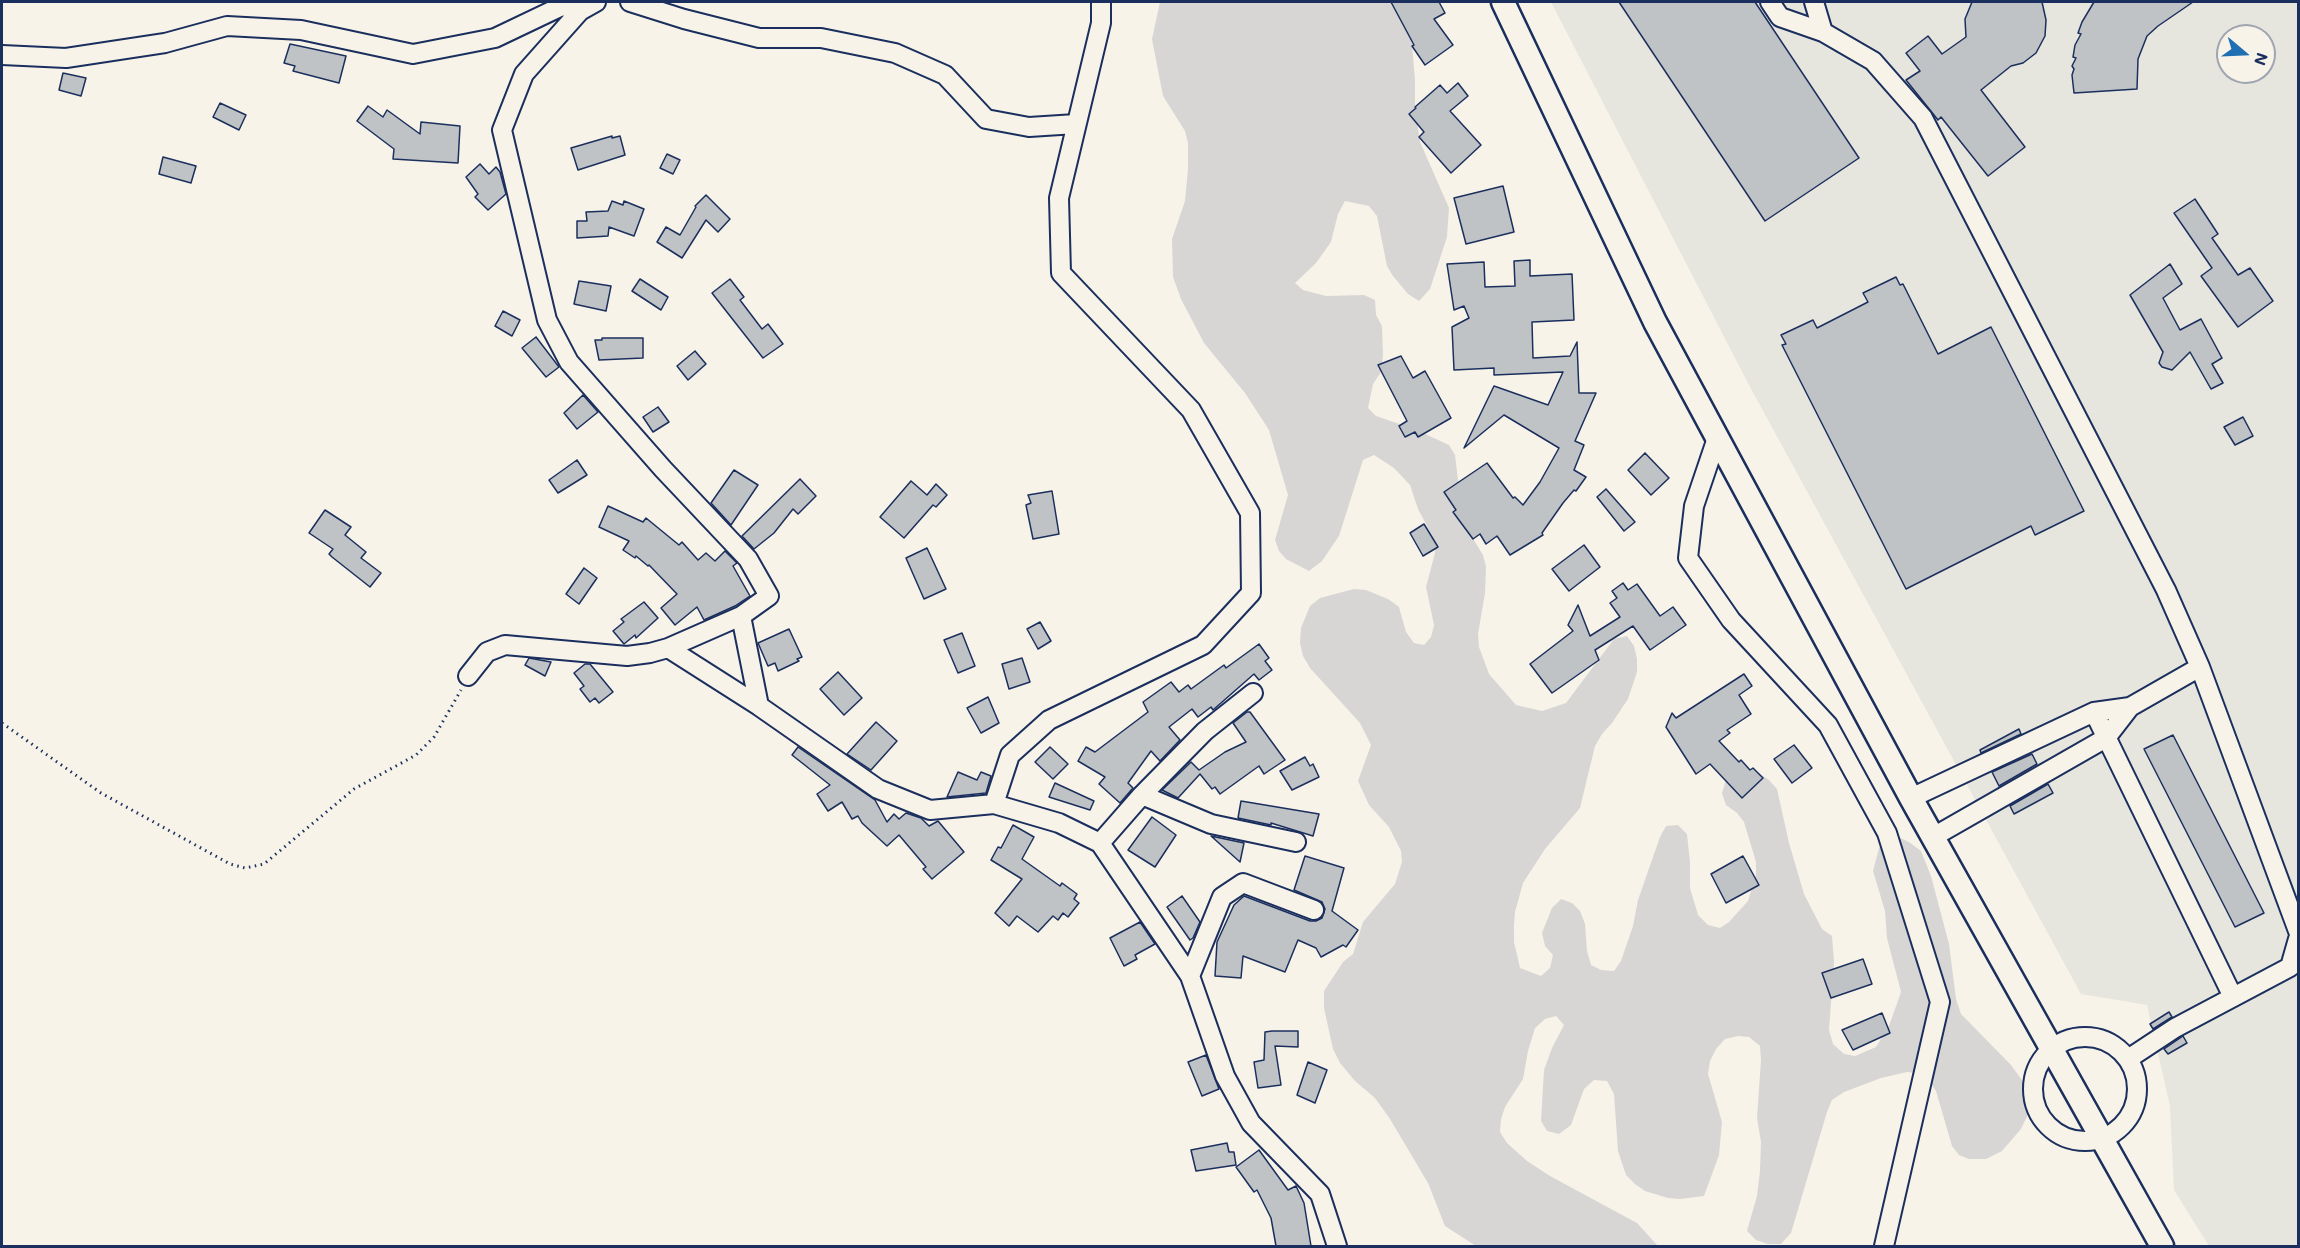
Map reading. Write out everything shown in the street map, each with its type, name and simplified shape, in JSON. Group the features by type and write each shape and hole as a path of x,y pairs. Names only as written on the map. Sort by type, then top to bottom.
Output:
{"main road":[{"path":"1503,2 1650,312 1911,798 2162,1246"}],"street":[{"path":"2,55 66,58 165,43 227,26 301,30 413,54 495,38 560,7 581,2"},
{"path":"468,676 487,652 505,645 627,656 650,653 668,648 741,616 769,596 748,559 663,469 569,362 547,320 502,130 524,74 580,11 596,2"},
{"path":"630,2 684,19 759,38 821,38 895,53 945,75 986,118 1029,128 1076,124"},
{"path":"994,804 1010,754 1049,720 1203,645 1251,593 1250,513 1191,410 1061,273 1059,198 1101,23 1101,2"},
{"path":"1770,2 1780,17 1823,32 1873,61 1923,118 2166,590 2200,667 2298,931"},
{"path":"1814,2 1823,32"},
{"path":"1717,438 1694,506 1688,558 1731,620 1828,725 1887,833 1940,1002 1884,1246"},
{"path":"741,616 759,706"},
{"path":"668,648 759,706 878,789 930,810 994,804 1059,822 1100,843 1190,976 1224,1076 1251,1123 1320,1194 1337,1246"},
{"path":"1911,798 2094,712 2130,707 2200,667"},
{"path":"1100,843 1142,795 1205,731 1253,693"},
{"path":"1934,837 2106,738 2130,707"},
{"path":"2094,712 2233,997"},
{"path":"1142,795 1211,824 1296,842"},
{"path":"1190,976 1222,897 1243,883 1314,910"},
{"path":"2128,1059 2175,1028 2290,967 2298,939"},
{"path":"2073,1038 2098,1038 2109,1042 2128,1059 2134,1070 2136,1082 2134,1106 2121,1126 2100,1139 2075,1140 2052,1129 2043,1120 2033,1096 2033,1083 2042,1059 2050,1049 2073,1038"}],"path":[{"path":"2,723 101,793 230,864 245,868 264,864 354,789 416,755 434,737 468,676"}],"shaded area":[{"path":"1160,2 1405,2 1409,10 1415,108 1420,142 1449,208 1447,237 1430,289 1419,301 1408,294 1387,266 1377,216 1369,206 1345,201 1338,214 1331,242 1316,263 1295,283 1303,290 1326,296 1364,295 1375,300 1376,315 1382,326 1383,355 1381,372 1373,384 1368,408 1376,416 1414,429 1449,445 1455,455 1463,522 1483,555 1486,567 1485,593 1478,634 1479,647 1489,674 1516,705 1542,711 1566,703 1614,639 1627,636 1634,646 1637,659 1637,672 1628,699 1595,746 1580,808 1545,849 1523,883 1514,925 1514,942 1520,968 1541,976 1550,968 1553,955 1545,946 1542,933 1552,908 1561,899 1572,903 1580,911 1585,924 1587,951 1591,965 1601,970 1614,971 1621,961 1633,926 1638,900 1666,826 1678,825 1687,834 1690,888 1698,915 1708,925 1720,928 1729,922 1748,901 1756,875 1756,862 1744,822 1726,805 1722,793 1726,780 1757,772 1777,789 1789,843 1804,894 1822,929 1832,936 1834,962 1829,1030 1833,1044 1844,1054 1855,1056 1876,1047 1889,1026 1901,992 1887,938 1885,911 1873,871 1879,848 1886,838 1898,837 1921,851 1931,876 1949,944 1956,999 1961,1014 2011,1065 2029,1090 2032,1106 2021,1129 2002,1151 1986,1159 1969,1159 1959,1155 1952,1146 1936,1091 1929,1080 1918,1073 1907,1072 1881,1078 1844,1092 1832,1100 1827,1112 1791,1233 1781,1244 1768,1244 1756,1240 1747,1231 1757,1196 1760,1171 1761,1142 1757,1118 1760,1046 1749,1037 1738,1036 1725,1039 1716,1049 1710,1061 1708,1074 1722,1122 1719,1155 1704,1196 1668,1198 1645,1191 1626,1175 1618,1151 1614,1094 1607,1081 1594,1080 1584,1089 1571,1125 1559,1134 1547,1131 1541,1121 1544,1070 1564,1025 1556,1016 1545,1019 1535,1028 1523,1079 1505,1107 1500,1132 1507,1143 1527,1161 1637,1223 1658,1246 1476,1246 1445,1226 1428,1183 1390,1119 1375,1098 1355,1081 1340,1063 1333,1049 1324,1008 1324,991 1343,962 1353,954 1363,922 1395,884 1402,862 1401,851 1389,827 1369,805 1358,781 1371,745 1360,723 1310,668 1303,656 1300,643 1301,628 1310,606 1320,598 1354,589 1366,590 1388,599 1399,607 1406,632 1414,643 1424,645 1431,637 1434,625 1426,587 1435,553 1435,541 1418,509 1410,485 1394,468 1374,455 1363,460 1339,536 1322,561 1309,571 1286,559 1279,551 1275,540 1288,495 1269,430 1245,393 1204,343 1181,299 1173,277 1172,239 1185,201 1188,143 1185,131 1163,96 1152,39"},
{"path":"1551,2 2298,2 2298,1246 2209,1246 2174,1190 2170,1106 2147,1005 2081,994 1749,385"}],"building":[{"path":"1391,2 1439,2 1445,13 1434,19 1453,45 1425,65 1412,46 1414,45"},
{"path":"1619,2 1755,2 1859,158 1765,221"},
{"path":"1972,2 2042,2 2046,20 2045,36 2036,53 2023,63 2011,66 1981,90 2025,147 1988,176 1941,117 1938,120 1906,80 1920,71 1906,53 1928,36 1942,54 1966,37 1965,19"},
{"path":"2094,2 2193,2 2147,36 2138,59 2137,89 2074,93 2072,66 2076,58 2073,57 2075,45 2081,34 2078,33 2082,22"},
{"path":"290,44 346,56 339,83 293,71 295,66 284,63"},
{"path":"63,73 86,78 81,96 59,90"},
{"path":"1458,83 1468,96 1450,111 1481,145 1451,173 1419,137 1424,132 1409,114 1440,85 1447,93"},
{"path":"220,103 246,115 239,130 213,117"},
{"path":"368,106 383,117 387,110 420,134 421,122 460,126 458,163 393,159 394,149 357,121"},
{"path":"612,136 612,138 620,136 625,155 578,170 571,148"},
{"path":"667,154 680,160 673,174 660,168"},
{"path":"163,157 196,166 191,183 159,174"},
{"path":"480,164 489,174 496,167 500,172 506,194 488,210 475,197 478,194 466,177"},
{"path":"1503,186 1514,232 1466,244 1454,198"},
{"path":"706,195 730,219 718,232 706,220 682,258 657,242 666,227 680,235 695,206"},
{"path":"2195,199 2218,234 2212,238 2238,275 2250,268 2273,301 2238,327 2201,276 2212,268 2174,213"},
{"path":"612,201 623,205 624,201 644,209 634,236 609,227 608,236 577,238 577,221 587,221 586,212 608,211"},
{"path":"1530,260 1530,276 1572,274 1574,320 1532,322 1533,358 1570,356 1577,342 1579,393 1596,393 1575,441 1584,445 1574,470 1586,477 1563,503 1542,533 1543,535 1510,555 1497,536 1486,544 1480,534 1473,539 1453,512 1456,510 1444,492 1487,463 1513,498 1515,497 1523,505 1540,482 1559,448 1504,415 1464,448 1494,386 1548,405 1563,372 1494,375 1494,368 1454,370 1452,327 1469,318 1464,306 1454,310 1447,264 1484,262 1485,287 1515,286 1514,261"},
{"path":"2170,264 2182,284 2163,298 2180,330 2201,319 2222,358 2212,364 2223,383 2211,389 2190,352 2172,370 2162,367 2159,363 2163,352 2130,295"},
{"path":"1896,277 1900,285 1903,284 1938,354 1991,327 2084,511 2035,535 2031,526 1906,589 1782,345 1786,344 1781,335 1813,320 1817,328 1868,302 1863,293"},
{"path":"640,279 668,297 661,310 632,291"},
{"path":"730,279 744,297 740,300 762,329 768,324 783,344 763,358 712,293"},
{"path":"579,281 611,286 606,311 574,304"},
{"path":"503,311 520,320 512,336 495,326"},
{"path":"536,337 559,367 546,377 522,348"},
{"path":"602,338 643,338 643,358 599,360 595,340 602,340"},
{"path":"695,351 706,364 688,380 677,366"},
{"path":"1401,356 1413,378 1425,371 1451,418 1418,437 1415,432 1405,437 1399,426 1407,421 1378,365"},
{"path":"583,395 598,412 577,429 564,413"},
{"path":"658,407 669,422 653,432 643,417"},
{"path":"2243,417 2253,436 2235,445 2224,427"},
{"path":"1645,453 1669,478 1651,495 1628,470"},
{"path":"577,460 587,475 558,493 549,480"},
{"path":"734,470 758,485 731,525 711,503"},
{"path":"800,479 816,496 798,514 793,509 774,533 754,549 742,536"},
{"path":"911,481 927,495 936,484 947,495 936,507 933,505 904,538 880,517"},
{"path":"1606,489 1635,522 1624,531 1597,497"},
{"path":"1052,491 1059,534 1033,539 1026,505 1031,503 1028,495"},
{"path":"608,506 643,522 646,518 679,545 682,542 698,560 706,553 715,561 725,551 737,563 733,566 750,596 735,606 704,620 697,607 675,625 661,608 677,594 649,565 623,550 629,541 599,527"},
{"path":"325,510 351,527 345,535 366,552 361,558 381,573 370,587 329,554 333,549 309,533"},
{"path":"1424,524 1438,547 1423,556 1410,533"},
{"path":"1584,545 1600,567 1569,591 1552,569"},
{"path":"927,548 946,589 924,599 906,558"},
{"path":"584,568 597,578 579,604 566,594"},
{"path":"1623,583 1628,590 1637,584 1660,616 1673,607 1686,625 1650,650 1633,626 1595,650 1599,660 1552,693 1530,664 1573,631 1568,625 1578,605 1590,636 1620,617 1610,603 1617,598 1612,591"},
{"path":"644,602 658,618 636,638 635,635 624,644 613,631 624,622 621,619"},
{"path":"1040,622 1051,641 1038,649 1027,629"},
{"path":"789,629 802,657 797,659 799,661 778,671 775,663 768,666 758,643"},
{"path":"962,633 975,666 958,673 944,640"},
{"path":"1259,644 1269,658 1265,661 1272,670 1259,680 1254,674 1213,710 1211,707 1198,717 1192,709 1169,727 1180,740 1160,761 1151,751 1128,783 1133,788 1120,803 1099,784 1105,777 1078,761 1086,747 1095,752 1148,712 1143,702 1171,682 1179,692 1188,685 1191,689 1224,665 1226,668"},
{"path":"529,658 551,662 545,676 525,665"},
{"path":"1022,658 1030,682 1009,689 1002,664"},
{"path":"585,664 590,664 613,692 599,703 595,698 590,702 580,689 584,686 574,673"},
{"path":"838,672 862,698 844,715 820,689"},
{"path":"1744,674 1752,686 1739,695 1751,714 1727,730 1730,733 1719,741 1739,762 1741,760 1750,770 1753,768 1763,778 1742,798 1710,764 1696,774 1666,727 1672,713 1676,718"},
{"path":"988,697 999,723 981,733 967,708"},
{"path":"1250,712 1285,760 1264,774 1259,766 1220,794 1215,787 1212,789 1200,774 1178,798 1162,790 1191,762 1199,770 1225,752 1246,742 1233,723"},
{"path":"876,722 897,741 871,770 847,754"},
{"path":"2019,729 2021,734 1981,753 1980,750"},
{"path":"2173,735 2264,913 2235,927 2144,749"},
{"path":"1794,745 1812,768 1792,783 1774,759"},
{"path":"798,747 875,800 887,822 894,814 899,819 906,813 921,818 929,826 938,821 964,852 932,879 923,869 926,867 899,835 887,846 862,823 858,816 852,819 842,802 828,811 817,794 830,785 792,755"},
{"path":"1050,747 1068,764 1053,779 1035,762"},
{"path":"2032,754 2037,764 1999,786 1992,772"},
{"path":"1305,757 1310,766 1313,764 1319,777 1292,790 1280,771"},
{"path":"958,772 977,780 981,772 991,776 986,793 947,797"},
{"path":"1055,783 1094,801 1090,810 1049,797"},
{"path":"2048,784 2053,793 2014,814 2010,806"},
{"path":"1241,801 1319,814 1313,836 1271,823 1271,825 1238,818"},
{"path":"1152,817 1176,835 1155,867 1128,850"},
{"path":"1013,825 1034,837 1022,859 1060,886 1062,883 1077,894 1074,899 1079,903 1068,917 1063,913 1058,920 1053,916 1038,932 1017,916 1009,926 995,913 1022,879 991,860 998,847 1001,848"},
{"path":"1211,836 1244,843 1240,862"},
{"path":"1305,856 1344,868 1332,911 1358,930 1346,947 1343,945 1321,957 1316,948 1298,940 1285,972 1243,956 1241,978 1215,976 1217,942 1234,905 1244,896 1310,921 1322,918 1325,909 1322,902 1294,890"},
{"path":"1743,856 1759,885 1726,903 1711,874"},
{"path":"1182,896 1200,922 1190,940 1167,907"},
{"path":"1140,922 1155,944 1135,955 1137,959 1124,966 1110,938"},
{"path":"1863,959 1872,984 1831,998 1822,973"},
{"path":"2169,1012 2172,1017 2153,1029 2150,1024"},
{"path":"1882,1013 1890,1033 1853,1050 1842,1030"},
{"path":"1298,1031 1298,1047 1275,1046 1281,1085 1258,1088 1254,1062 1264,1060 1265,1032"},
{"path":"2183,1036 2187,1043 2168,1054 2164,1049"},
{"path":"1206,1055 1219,1089 1202,1096 1188,1062"},
{"path":"1308,1062 1327,1070 1315,1103 1297,1095"},
{"path":"1227,1143 1229,1152 1234,1152 1236,1165 1196,1171 1191,1150"},
{"path":"1259,1150 1288,1190 1296,1186 1304,1203 1311,1246 1276,1246 1271,1218 1257,1190 1254,1192 1236,1167"}]}
